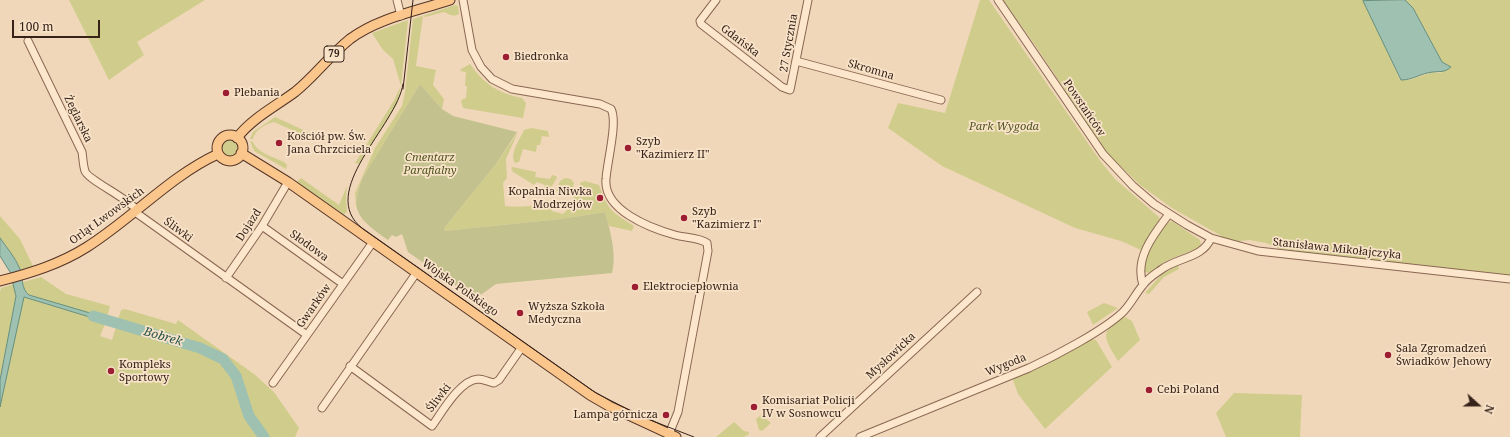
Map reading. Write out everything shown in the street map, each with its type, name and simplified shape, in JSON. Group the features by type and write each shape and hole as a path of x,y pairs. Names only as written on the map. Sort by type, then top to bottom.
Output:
{"main road":[{"name":"79","path":"237,138 245,129 297,90 351,39 372,26 450,0"},
{"path":"229,135 237,138 242,145 242,154 232,161 224,159 218,154 217,145 222,138 229,135"},
{"name":"Orląt Lwowskich","path":"0,281 37,271 79,252 199,163 218,154"},
{"name":"Wojska Polskiego","path":"242,154 288,182 596,399 672,435"}],"street":[{"path":"397,0 401,16"},
{"name":"Wojska Polskiego","path":"464,0 472,50 477,61 486,74 498,83 512,89 608,106 614,116 605,184 616,206 638,220 665,231 700,239 707,243 708,251 685,378 672,435"},
{"name":"Gdańska","path":"716,0 700,21 701,24 782,87 790,90"},
{"name":"27 Stycznia","path":"790,90 808,0"},
{"name":"Powstańców","path":"998,0 1103,154 1133,186 1169,214"},
{"name":"Żeglarska","path":"28,41 82,152 85,172 89,177 117,193 136,211"},
{"name":"Skromna","path":"796,61 941,100"},
{"name":"Dojazd","path":"226,278 262,226 288,182"},
{"name":"Śliwki","path":"136,211 307,336"},
{"path":"1143,285 1140,277 1145,253 1150,239 1169,214"},
{"name":"Stanisława Mikołajczyka","path":"1169,214 1211,238 1239,247 1270,253 1510,279"},
{"name":"Słodowa","path":"262,226 343,284"},
{"name":"Wygoda","path":"860,437 1040,363 1096,331 1120,315 1143,285 1167,265 1201,251 1208,246 1211,238"},
{"name":"Gwarków","path":"274,383 373,242"},
{"path":"322,408 416,272"},
{"name":"Mysłowicka","path":"820,437 977,292"},
{"name":"Śliwki","path":"350,366 432,426 455,394 463,386 478,379 494,383 500,380 522,347"}],"green space":[{"path":"69,0 205,0 137,42 144,55 109,80"},
{"name":"Park Wygoda","path":"980,0 989,0 1101,162 1115,179 1160,218 1141,250 1121,241 1075,228 942,166 888,128 898,103 945,113"},
{"path":"1003,0 1364,0 1400,80 1409,80 1433,72 1440,73 1448,69 1448,65 1442,62 1413,8 1405,0 1510,0 1510,275 1282,250 1266,243 1249,240 1232,242 1172,208 1140,185 1107,153"},
{"path":"455,5 458,6 459,14 457,15 444,12 425,17 423,16 416,66 436,70 433,85 444,99 442,109 420,84 363,177 358,191 357,200 364,223 356,206 355,193 375,148 402,106 405,92 413,19"},
{"path":"408,20 401,86 393,59 383,50 372,33"},
{"path":"470,64 475,71 492,87 513,96 522,98 526,103 523,118 463,108 461,101 466,98 466,72 460,71"},
{"name":"Cmentarz Parafialny","path":"420,84 442,109 453,116 517,132 496,164 445,227 444,231 561,219 605,212 611,234 614,258 612,273 496,284 475,299 408,252 402,234 396,237 392,235 388,240 370,227 359,214 357,207 359,189 363,177"},
{"path":"401,86 397,104 359,164 355,163 393,102"},
{"path":"275,117 310,133 309,135 301,134 274,122 261,128 253,139 250,139 253,132"},
{"path":"531,128 548,131 549,137 542,136 540,145 537,145 536,152 523,149 519,162 515,163 513,155 516,146 524,130"},
{"path":"518,132 506,159 507,178 503,183 505,206 533,206 544,203 547,200 549,201 552,211 563,214 568,209 581,182 585,181 599,185 608,206 615,214 634,226 632,231 609,226 605,212 561,219 444,231 445,227 496,164"},
{"path":"227,140 233,140 238,145 236,154 233,156 227,156 222,151 222,145"},
{"path":"250,141 253,142 262,152 284,162 287,165 286,169 254,151"},
{"path":"513,167 536,172 535,177 550,179 552,175 556,176 557,178 552,186 544,189 545,185 537,182 534,185 513,172 511,168"},
{"path":"301,178 339,205 347,186 347,211 344,215 297,182"},
{"path":"565,178 571,179 574,183 570,196 568,192 556,191 560,181"},
{"path":"0,216 20,239 33,266 20,270 13,256 0,238"},
{"path":"1172,221 1200,240 1201,245 1198,248 1166,261 1149,273 1144,272 1143,271 1152,242 1160,229 1165,224"},
{"path":"1178,265 1179,269 1164,277 1149,294 1145,293 1162,274"},
{"path":"41,277 66,294 110,306 107,318 33,297 24,291 23,282"},
{"path":"14,284 16,296 0,380 0,292 1,288"},
{"name":"Kompleks Sportowy","path":"24,297 106,322 100,336 112,340 121,310 125,309 176,324 178,320 254,374 274,392 299,428 295,437 0,437 0,407"},
{"path":"1104,303 1118,308 1093,325 1087,312"},
{"path":"1125,317 1132,321 1140,340 1118,361 1107,341 1106,336 1110,327"},
{"path":"1091,339 1096,340 1112,367 1045,429 1018,394 1013,380 1016,376 1035,370"},
{"path":"1234,393 1302,395 1300,437 1226,437 1216,413"},
{"path":"761,415 771,423 762,431 759,430 756,419"},
{"path":"734,422 744,431 749,432 749,434 744,437 716,437"}],"shaded area":[{"path":"1405,0 1413,8 1442,62 1451,67 1449,69 1401,80 1363,1"},
{"path":"0,238 20,269 23,287 26,293 107,318 106,322 24,297 0,407 0,380 16,296 10,272 0,256"}],"waterway":[{"name":"Bobrek","path":"93,316 200,348 223,359 236,376 249,416 264,437"}],"tram line":[{"path":"403,89 413,0"},
{"path":"403,84 398,101 363,158 353,178 348,197 351,214 363,229 596,393 645,418 694,437"}],"place":[{"name":"Biedronka","path":"506,57"},
{"name":"Plebania","path":"226,93"},
{"name":"Kościół pw. Św. Jana Chrzciciela","path":"279,143"},
{"name":"Szyb \"Kazimierz II\"","path":"628,148"},
{"name":"Kopalnia Niwka Modrzejów","path":"600,198"},
{"name":"Szyb \"Kazimierz I\"","path":"684,218"},
{"name":"Elektrociepłownia","path":"635,287"},
{"name":"Wyższa Szkoła Medyczna","path":"520,313"},
{"name":"Sala Zgromadzeń Świadków Jehowy","path":"1388,355"},
{"name":"Kompleks Sportowy","path":"111,371"},
{"name":"Cebi Poland","path":"1149,390"},
{"name":"Komisariat Policji IV w Sosnowcu","path":"754,407"},
{"name":"Lampa górnicza","path":"666,415"}]}
